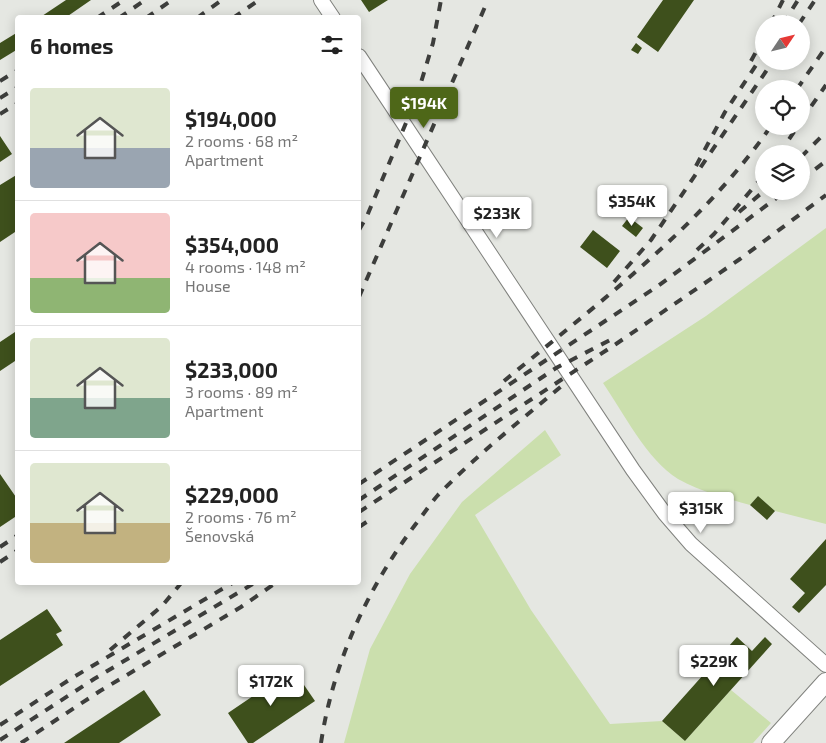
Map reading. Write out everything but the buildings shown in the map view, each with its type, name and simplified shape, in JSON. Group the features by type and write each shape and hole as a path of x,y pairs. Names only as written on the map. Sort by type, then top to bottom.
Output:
{"street":[{"path":"321,0 331,15"},
{"path":"361,59 664,514 691,544 826,665"},
{"path":"771,743 826,682"}],"green space":[{"path":"826,228 826,524 775,511 758,496 750,505 705,491 678,479 667,471 646,448 603,383 706,316"},
{"path":"545,430 561,455 475,515 531,610 610,724 662,721 685,741 731,690 771,723 753,743 344,743 370,649 410,574 462,502"}],"railway":[{"path":"102,15 124,0"},
{"path":"123,15 145,0"},
{"path":"150,15 172,0"},
{"path":"201,15 222,0"},
{"path":"237,15 259,0"},
{"path":"361,226 416,99 433,43 441,0"},
{"path":"361,292 488,0"},
{"path":"776,15 783,0"},
{"path":"789,15 798,0"},
{"path":"805,15 815,0"},
{"path":"803,80 826,47"},
{"path":"751,61 755,54"},
{"path":"696,166 725,112 755,67"},
{"path":"614,282 651,240 767,70"},
{"path":"0,81 15,72"},
{"path":"810,108 826,85"},
{"path":"0,98 15,89"},
{"path":"0,114 15,105"},
{"path":"810,148 826,132"},
{"path":"504,381 611,293 681,230 714,197 764,135"},
{"path":"785,145 792,135"},
{"path":"810,173 826,161"},
{"path":"697,250 714,234 755,186"},
{"path":"361,511 616,344 740,259 826,195"},
{"path":"739,212 755,199"},
{"path":"361,483 658,286 774,200"},
{"path":"361,499 556,368 612,339"},
{"path":"321,743 334,684 354,628 367,601 398,549 432,502 453,480 564,384"},
{"path":"361,526 368,521"},
{"path":"0,547 15,537"},
{"path":"0,562 15,552"},
{"path":"110,650 162,606 180,585"},
{"path":"0,725 72,678 229,585"},
{"path":"0,740 94,679 251,585"},
{"path":"21,743 100,691 241,607 273,585"}]}
